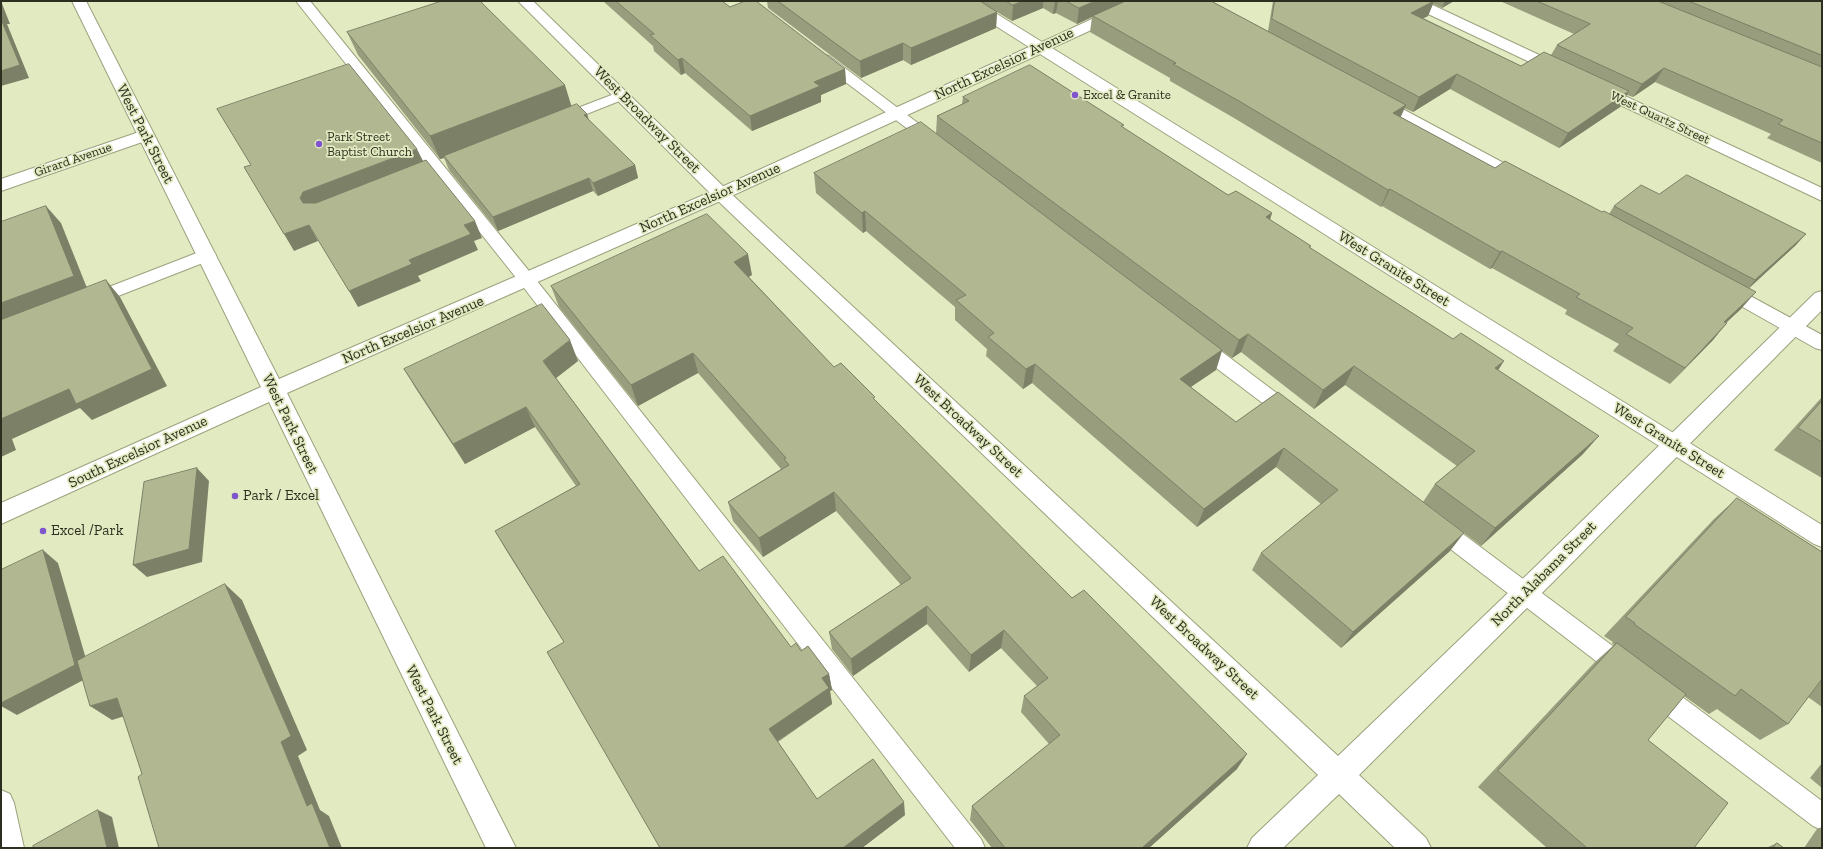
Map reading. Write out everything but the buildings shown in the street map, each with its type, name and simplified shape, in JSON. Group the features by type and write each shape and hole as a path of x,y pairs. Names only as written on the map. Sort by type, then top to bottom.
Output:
{"street":[{"name":"West Park Street","path":"79,1 145,135 207,255 501,848"},
{"name":"West Broadway Street","path":"525,1 721,194 1416,848"},
{"name":"West Granite Street","path":"966,1 1822,537"},
{"name":"North Excelsior Avenue","path":"274,390 721,194 1143,1"},
{"name":"West Quartz Street","path":"1412,1 1822,195"},
{"name":"Girard Avenue","path":"1,185 145,135"},
{"name":"North Alabama Street","path":"1262,848 1339,775 1676,445 1822,298"},
{"name":"South Excelsior Avenue","path":"1,514 274,390"}],"lane":[{"path":"303,1 527,280 972,848"},
{"path":"810,48 947,152"},
{"path":"1360,92 1535,187"},
{"path":"548,124 622,95"},
{"path":"74,307 207,255"},
{"path":"1709,282 1822,343"},
{"path":"1182,332 1309,429"},
{"path":"1423,516 1822,817"},
{"path":"1,803 10,848"}],"place":[{"name":"Excel & Granite","path":"1075,95"},
{"name":"Park Street Baptist Church","path":"319,144"},
{"name":"Park / Excel","path":"235,496"},
{"name":"Excel /Park","path":"43,531"}]}
